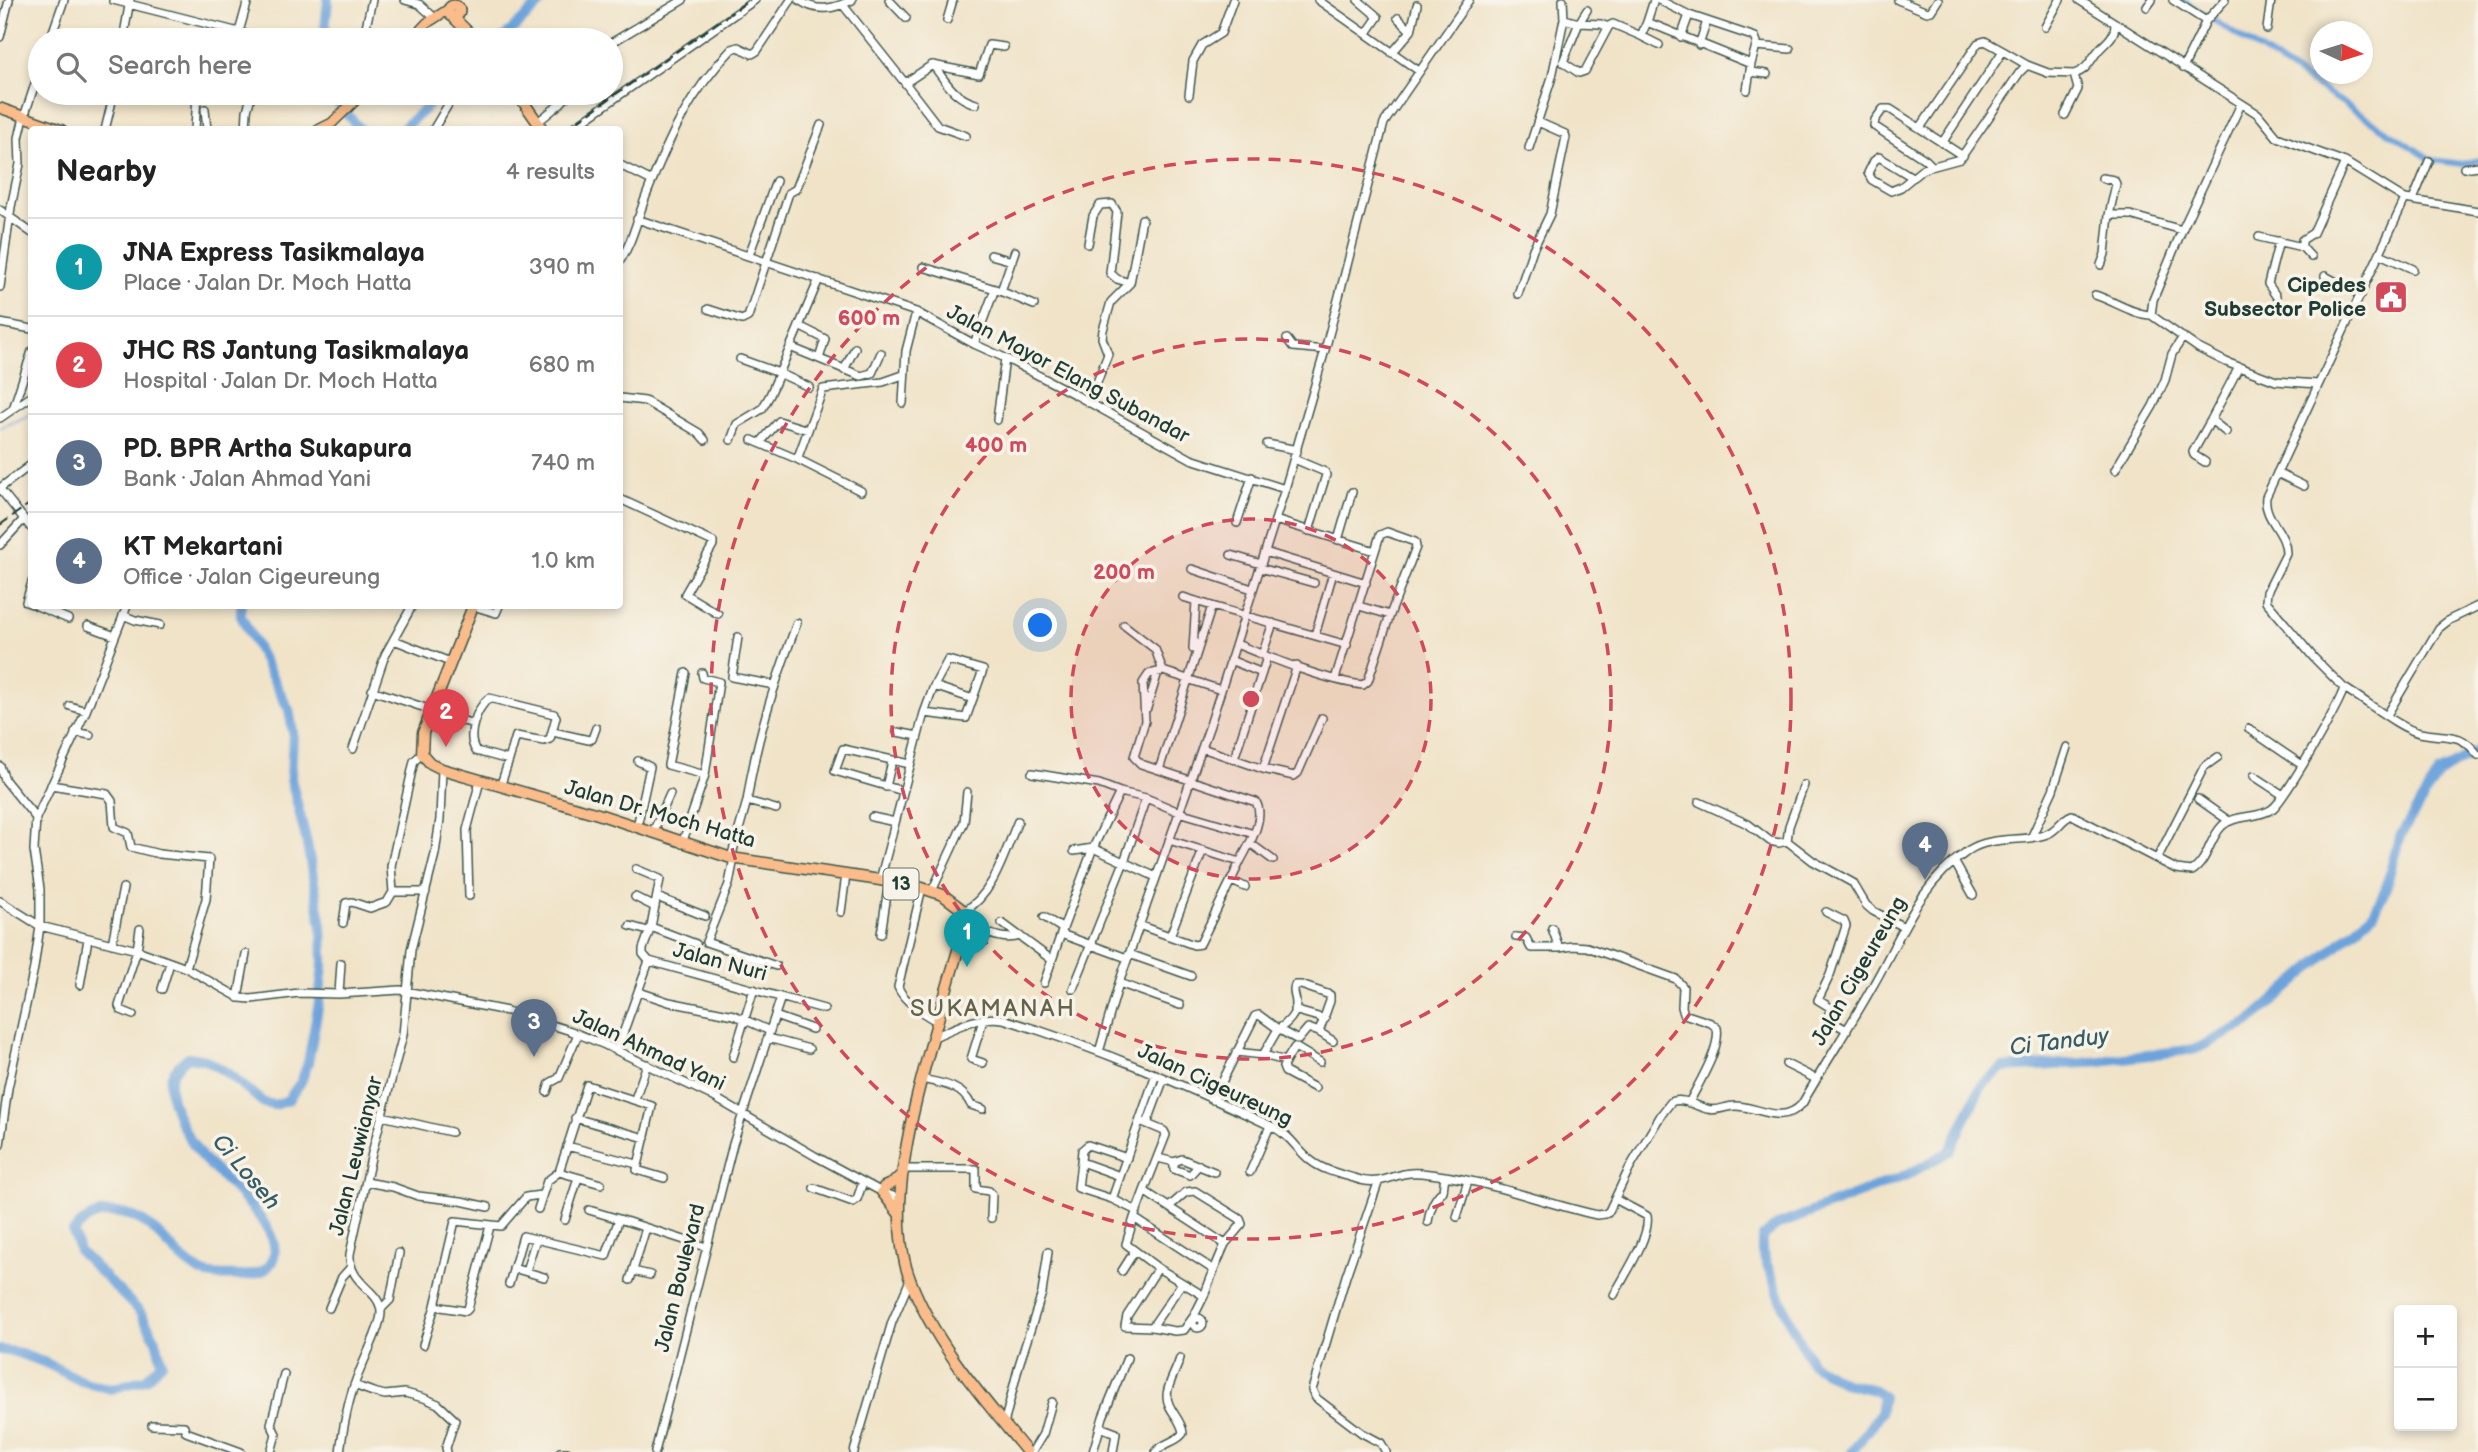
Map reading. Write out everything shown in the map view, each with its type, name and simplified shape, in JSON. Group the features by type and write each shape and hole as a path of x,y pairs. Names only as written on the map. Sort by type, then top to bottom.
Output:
{"highway":[{"path":"455,8 467,28"},
{"path":"526,105 541,125"},
{"path":"422,754 423,733 431,709 472,609"},
{"name":"Jalan Dr. Moch Hatta","path":"422,754 430,763 442,769 637,827 682,844 733,858 884,880 927,890 953,901 964,911"},
{"path":"964,911 967,925 921,1079 904,1170 900,1215 904,1260 910,1280 959,1366 1004,1424 1030,1452"},
{"path":"900,1215 883,1189 893,1184 904,1170"}],"main road":[{"path":"424,28 455,8"},
{"path":"326,126 352,105"},
{"path":"0,108 50,126"}],"street":[{"path":"0,37 9,0"},
{"path":"54,28 64,0"},
{"path":"113,0 130,2 224,28"},
{"path":"240,28 248,0"},
{"path":"366,28 372,0"},
{"path":"405,0 419,4 431,21"},
{"path":"623,36 683,0"},
{"path":"623,93 755,0"},
{"path":"623,256 631,242 637,219 673,130 692,97 733,49 738,47 752,54 757,51 791,0"},
{"path":"799,0 819,8 836,8 852,0"},
{"path":"889,0 906,18"},
{"path":"947,20 953,0"},
{"path":"1189,95 1193,61 1202,45 1221,33 1233,0"},
{"path":"1318,0 1419,71"},
{"path":"1358,0 1380,14 1367,33"},
{"path":"1099,1052 1119,983 1202,748 1285,489 1325,350 1384,123 1469,0"},
{"path":"1529,148 1552,77 1564,19 1563,0"},
{"path":"1641,36 1657,0 1689,15 1754,37 1757,40 1747,90"},
{"path":"1898,0 1927,12 1938,0"},
{"path":"2045,27 2060,0"},
{"path":"2079,0 2258,114 2277,136 2345,162 2409,200 2478,211"},
{"path":"2173,0 2208,19"},
{"path":"2183,68 2208,19 2225,0"},
{"path":"2267,29 2271,0"},
{"path":"125,28 130,2"},
{"path":"843,5 938,126 966,136"},
{"path":"1392,53 1410,31 1416,5"},
{"path":"1587,10 1563,59 1565,64 1579,73 1585,71 1608,27 1613,24 1659,45"},
{"path":"1681,37 1689,15"},
{"path":"1398,18 1410,31"},
{"path":"1564,19 1608,27"},
{"path":"1699,45 1707,21"},
{"path":"1647,22 1767,75"},
{"path":"1920,128 1978,43 1983,40 2027,65 2048,73 2074,74 2089,65 2097,52 2111,39 2115,33 2115,24"},
{"path":"905,83 933,65 978,74 988,45 1004,47"},
{"path":"1756,46 1790,48"},
{"path":"1941,143 2003,51"},
{"path":"933,65 955,94 962,100 976,104"},
{"path":"1912,177 1879,157 1868,173 1872,180 1891,191 1931,165 1953,162 1963,156 2027,65"},
{"path":"2064,115 2078,89 2074,74"},
{"path":"2151,315 2153,300 2182,230 2241,104"},
{"path":"0,287 20,164 19,143 28,105"},
{"path":"106,126 111,105"},
{"path":"195,126 196,105"},
{"path":"246,126 249,105"},
{"path":"435,126 448,105"},
{"path":"541,125 559,105"},
{"path":"576,126 606,105"},
{"path":"1931,165 1874,126 1883,109 1888,108 1963,156"},
{"path":"205,109 207,126"},
{"path":"1518,294 1533,249 1550,214 1566,137 1565,134 1538,122"},
{"path":"708,309 747,319 789,193 796,189 821,125"},
{"path":"2430,161 2380,254 2266,497 2265,508 2284,539 2286,554 2267,592 2266,601 2314,659 2344,688 2419,733 2463,739 2476,753"},
{"path":"2302,247 2304,236 2313,233 2345,162"},
{"path":"623,166 652,181"},
{"path":"2464,168 2478,166"},
{"path":"2101,265 2106,250 2109,215 2116,184 2114,180 2102,178"},
{"path":"749,255 776,181"},
{"path":"1088,244 1095,211 1100,205 1112,204 1117,212 1110,273 1130,284"},
{"path":"0,210 28,230"},
{"path":"2109,215 2130,215 2182,230"},
{"name":"Jalan Mayor Elang Subandar","path":"637,219 916,312 1191,459 1285,489"},
{"path":"1089,403 1108,355 1102,336 1110,304 1130,284 1142,219"},
{"path":"2259,237 2302,247 2311,257"},
{"path":"2276,296 2267,284 2279,241"},
{"path":"974,344 1015,251"},
{"path":"2380,254 2413,269"},
{"path":"991,255 1012,261"},
{"path":"923,267 998,290 1034,306"},
{"path":"2325,276 2361,295"},
{"path":"732,440 737,424 762,409 818,279"},
{"path":"2095,295 2113,300 2144,315 2151,315 2197,348 2276,382 2318,384"},
{"path":"903,403 903,374 916,312"},
{"path":"0,323 28,329"},
{"path":"799,326 825,339 819,359"},
{"path":"2115,470 2153,406 2165,380 2172,354 2183,337"},
{"path":"1287,339 1293,347 1325,350"},
{"path":"790,346 855,375 870,374 881,353"},
{"path":"844,370 855,348"},
{"path":"997,420 1005,358"},
{"path":"740,359 808,387"},
{"path":"13,409 28,363"},
{"path":"2205,462 2194,456 2193,452 2239,367"},
{"path":"797,459 822,392 826,388 883,382 903,374"},
{"path":"623,398 645,401 699,433 705,440"},
{"path":"0,418 28,399"},
{"path":"2211,420 2225,432"},
{"path":"760,443 779,421 808,430"},
{"path":"752,440 861,491"},
{"path":"1267,444 1295,455 1325,472 1309,531"},
{"path":"28,467 0,488 28,525"},
{"path":"2277,473 2304,486"},
{"path":"1237,523 1252,477"},
{"path":"1338,540 1352,492"},
{"path":"623,500 713,542 685,594 718,614"},
{"path":"0,545 23,520"},
{"path":"1275,520 1375,551"},
{"path":"1236,644 1335,679 1366,684 1416,544 1412,541 1385,532 1380,535 1335,679"},
{"path":"1265,552 1366,583"},
{"path":"1231,555 1314,583"},
{"path":"1192,569 1252,589"},
{"path":"1315,635 1333,573"},
{"path":"1183,597 1347,645"},
{"path":"17,599 28,603"},
{"path":"1192,661 1196,601"},
{"path":"1159,770 1192,661 1212,606"},
{"path":"1359,606 1390,615"},
{"path":"2387,715 2442,624 2478,606"},
{"path":"44,609 68,619"},
{"path":"0,1145 8,1088 34,968 40,926 41,896 34,850 36,818 86,711 126,609"},
{"path":"353,749 372,690 410,609"},
{"path":"483,609 496,613 498,609"},
{"path":"123,615 160,625"},
{"path":"776,966 706,942 729,884 756,749 774,685 797,622"},
{"path":"1234,759 1262,673 1273,623"},
{"path":"1124,625 1155,649 1160,671"},
{"path":"88,626 115,636"},
{"path":"738,637 732,677 774,685"},
{"path":"394,640 450,662"},
{"path":"881,934 884,880 895,822 924,713 934,686 948,660 982,669 984,672 965,719 924,713"},
{"path":"1230,660 1262,673"},
{"path":"1263,769 1297,666"},
{"path":"1139,925 1194,945 1200,944 1254,834 1260,810 1256,802 1137,762 1134,753 1145,716 1143,683 1149,674 1160,671 1221,690"},
{"path":"686,673 668,765 705,775"},
{"path":"682,844 705,775 719,682 703,678 702,673"},
{"path":"934,686 973,699"},
{"path":"2198,799 2229,821 2272,809 2302,765 2344,688"},
{"path":"372,690 473,724"},
{"path":"500,787 509,760 514,737 548,741 553,732 554,714 489,698 473,724 472,743 476,751 509,760"},
{"path":"70,706 86,711"},
{"path":"1202,748 1263,769 1297,775 1322,718"},
{"path":"553,732 589,740 596,728"},
{"path":"2249,729 2302,765"},
{"path":"75,732 90,735"},
{"path":"897,732 918,736"},
{"path":"2032,836 2053,790 2067,747"},
{"path":"903,791 835,771 842,749 911,764"},
{"path":"343,923 346,903 352,902 370,908 387,902 393,892 391,866 414,761 422,754"},
{"path":"2157,859 2204,767 2218,757"},
{"path":"637,827 650,767 638,761"},
{"path":"886,787 892,761"},
{"path":"0,765 5,780 36,818"},
{"name":"Jalan Leuwianyar","path":"381,1309 350,1268 350,1254 399,1056 409,991 411,950 437,842 442,769"},
{"path":"1032,773 1100,784 1146,798 1179,812 1254,834"},
{"path":"2254,776 2283,795"},
{"path":"469,896 467,830 480,781"},
{"path":"51,785 107,793 112,801 113,832 128,832 132,848 159,854 209,859 206,899 186,968"},
{"path":"1787,841 1789,827 1804,785"},
{"path":"937,1022 919,1010 898,987 927,890 964,822 967,792"},
{"path":"1045,983 1093,848 1120,792"},
{"path":"653,832 670,794"},
{"path":"1073,989 1124,862 1146,798"},
{"path":"747,801 776,809"},
{"path":"1699,802 1748,824 1770,841 1787,841"},
{"name":"Jalan Cigeureung","path":"1689,1103 1710,1110 1735,1106 1772,1115 1788,1114 1802,1104 1927,888 1954,861 1979,845 2050,833 2067,816 2075,815 2176,869 2194,870 2201,863 2217,832 2229,821"},
{"path":"872,817 895,822"},
{"path":"964,911 979,901 1000,863 1018,821"},
{"path":"1169,840 1240,862"},
{"path":"1787,841 1813,861 1853,883 1866,905 1873,911 1904,927"},
{"path":"1250,843 1273,860"},
{"path":"1074,852 1093,848 1156,877"},
{"path":"1170,936 1203,850"},
{"path":"1954,861 1973,895"},
{"path":"617,1050 649,961 643,951 660,877 636,869"},
{"path":"841,912 846,875"},
{"path":"1232,881 1245,887"},
{"path":"112,944 123,888"},
{"path":"393,892 426,892"},
{"path":"635,897 655,906"},
{"path":"657,897 705,916"},
{"path":"0,901 40,926 137,950 186,968 238,998 246,954"},
{"path":"1826,912 1844,921 1846,926 1830,975 1818,1000 1831,1008 1827,1019 1847,1030"},
{"path":"1044,917 1062,932 1091,945 1191,976"},
{"path":"1002,923 1052,960"},
{"path":"967,925 1003,938 1020,936"},
{"path":"630,926 650,929 696,944"},
{"path":"1552,928 1559,948"},
{"path":"133,1015 121,1010 119,1006 137,950 140,929"},
{"path":"1517,937 1527,938 1531,948 1578,946 1646,967 1682,984 1683,1013 1712,1023 1718,1031 1714,1048 1689,1103 1678,1100 1667,1105 1630,1167 1615,1199 1647,1216 1648,1223 1614,1296"},
{"path":"80,985 88,939"},
{"name":"Jalan Nuri","path":"649,961 824,1009"},
{"path":"339,994 341,962"},
{"path":"162,989 170,963"},
{"path":"1119,983 1180,1005"},
{"path":"1263,1055 1278,1028 1288,1023 1294,1010 1295,985 1329,995 1330,1001 1319,1032"},
{"path":"733,1057 754,989"},
{"name":"Jalan Ahmad Yani","path":"238,998 251,999 289,993 339,994 396,990 507,1011 617,1050 710,1095 866,1184 901,1194"},
{"path":"639,992 669,1002 743,1019 769,1034 809,1049"},
{"name":"Jalan Boulevard","path":"655,1452 741,1114 781,997"},
{"path":"1294,1010 1325,1019"},
{"path":"1216,1101 1221,1096 1218,1090 1255,1016 1259,1015 1298,1040"},
{"path":"775,1016 812,1029"},
{"path":"933,1037 984,1017"},
{"path":"983,1063 971,1059 984,1017"},
{"name":"Jalan Cigeureung","path":"984,1017 1011,1022 1160,1076 1270,1126 1290,1138 1316,1164 1358,1180 1378,1183 1407,1173 1444,1176 1597,1215 1605,1214 1615,1199"},
{"path":"1315,1088 1285,1072 1283,1067 1308,1028 1334,1041"},
{"path":"547,1092 550,1083 559,1078 578,1034"},
{"path":"1294,1048 1320,1062"},
{"path":"1236,1052 1286,1061"},
{"path":"635,1099 647,1064"},
{"path":"1786,1064 1816,1079"},
{"path":"1112,1199 1144,1123 1160,1076"},
{"path":"921,1079 949,1085 966,1095 971,1105 983,1110"},
{"path":"538,1209 547,1181 559,1172 587,1085 652,1106 637,1164 638,1170 663,1178"},
{"path":"382,1116 451,1132"},
{"path":"575,1118 645,1138"},
{"path":"1144,1123 1164,1131 1166,1135 1125,1243 1134,1252 1204,1296"},
{"path":"1250,1172 1270,1126"},
{"path":"1127,1158 1088,1145 1082,1150 1077,1188 1112,1199 1214,1270"},
{"path":"567,1146 637,1164"},
{"path":"1158,1158 1174,1162 1182,1159 1214,1172"},
{"path":"1081,1162 1120,1176"},
{"path":"1174,1162 1174,1169 1190,1175 1199,1165"},
{"path":"904,1170 976,1169 975,1189 992,1194 991,1218"},
{"path":"559,1172 601,1184"},
{"path":"1428,1222 1430,1212 1443,1191 1444,1176"},
{"path":"565,1220 578,1178"},
{"path":"1458,1217 1468,1181"},
{"path":"366,1182 393,1186 418,1196 488,1207"},
{"path":"1378,1183 1346,1276 1312,1390 1316,1398 1362,1433 1381,1443 1386,1452"},
{"path":"814,1188 853,1202 866,1184"},
{"path":"1144,1191 1225,1244"},
{"path":"1158,1268 1124,1325 1181,1332 1195,1317 1225,1244 1241,1227 1240,1219 1192,1191 1186,1192 1169,1207"},
{"path":"423,1345 455,1222 502,1225 526,1197 541,1195"},
{"path":"589,1210 706,1247"},
{"path":"509,1284 522,1237 606,1256 619,1219"},
{"path":"435,1306 466,1311 468,1309 490,1226"},
{"path":"630,1280 646,1228"},
{"path":"526,1271 536,1239"},
{"path":"1004,1424 1042,1293 1048,1252"},
{"path":"1122,1271 1134,1252"},
{"path":"340,1452 354,1385 380,1320 381,1309 390,1300 399,1253"},
{"path":"328,1308 342,1277 350,1268"},
{"path":"513,1268 544,1277"},
{"path":"633,1271 650,1275"},
{"path":"854,1452 892,1322 910,1280"},
{"path":"1152,1328 1182,1283"},
{"path":"1156,1452 1162,1444 1180,1437 1183,1433 1167,1398 1167,1391 1180,1358"},
{"path":"1093,1452 1127,1359"},
{"path":"271,1452 276,1434 271,1424 284,1374"},
{"path":"354,1385 385,1395 405,1393 438,1404 455,1420 447,1452"},
{"path":"1030,1452 1043,1434 1052,1402"},
{"path":"152,1425 184,1426 186,1432 241,1452"},
{"path":"1100,1427 1116,1433 1113,1452"},
{"path":"560,1452 567,1452"}],"waterway":[{"path":"325,28 328,0"},
{"name":"Ci Loseh","path":"514,28 544,0"},
{"path":"2182,0 2432,160 2463,164 2478,160"},
{"path":"339,105 358,126"},
{"name":"Ci Loseh","path":"405,126 429,105"},
{"path":"0,428 28,416"},
{"name":"Ci Loseh","path":"0,1350 15,1352 46,1363 81,1381 111,1389 146,1379 162,1363 156,1340 140,1312 79,1251 73,1232 93,1216 103,1213 125,1214 139,1219 181,1258 209,1275 242,1276 258,1273 268,1267 274,1254 272,1239 252,1207 201,1156 190,1139 174,1107 170,1086 174,1071 188,1057 206,1060 229,1074 264,1103 275,1105 288,1100 301,1082 308,1063 319,1002 323,964 322,926 306,839 291,779 293,732 289,710 241,616 241,609"},
{"name":"Ci Tanduy","path":"1852,1452 1880,1413 1883,1397 1875,1390 1844,1383 1812,1364 1791,1324 1762,1252 1762,1237 1778,1225 1909,1174 1950,1151 1981,1086 2003,1068 2084,1063 2196,1049 2248,1023 2374,913 2385,891 2399,838 2438,774 2478,750"}],"railway":[{"path":"623,89 750,0"},
{"path":"571,126 601,105"},
{"path":"0,525 28,505"}],"place":[{"name":"Cipedes Subsector Police","path":"2391,297"},
{"name":"JHC RS Jantung Tasikmalaya","path":"446,747"},
{"name":"KT Mekartani","path":"1925,880"},
{"name":"JNA Express Tasikmalaya","path":"967,967"},
{"name":"PD. BPR Artha Sukapura","path":"534,1057"}],"district":[{"name":"SUKAMANAH","path":"993,1008"}]}
